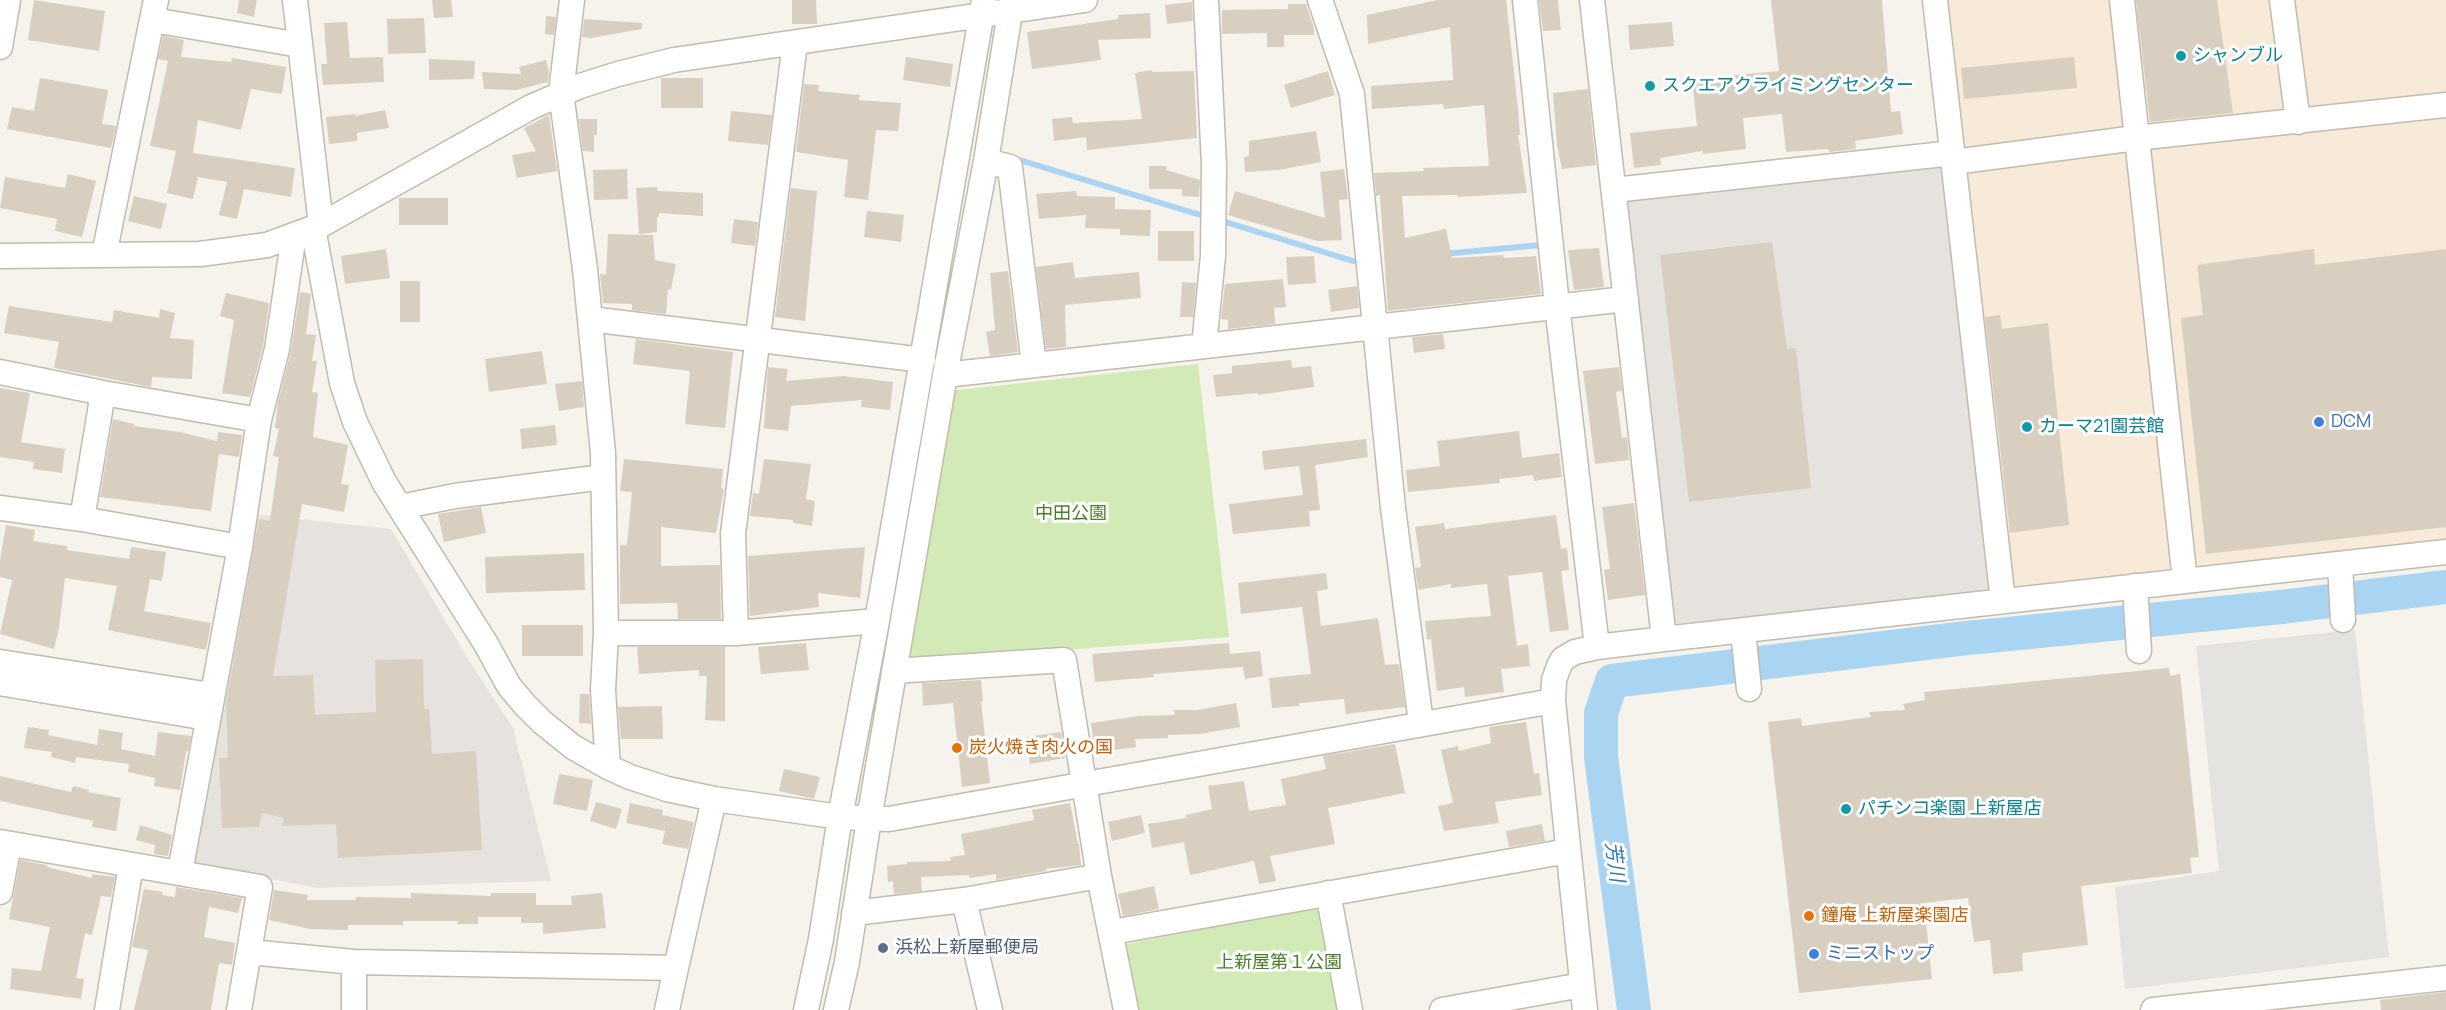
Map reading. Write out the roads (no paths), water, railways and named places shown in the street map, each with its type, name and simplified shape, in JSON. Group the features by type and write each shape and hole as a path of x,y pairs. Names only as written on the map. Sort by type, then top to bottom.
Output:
{"street":[{"path":"0,41 8,0"},
{"path":"295,0 300,45 309,229 336,358 355,422 384,483 509,686 525,705 556,734 608,767 646,783 714,799 869,819 911,816 1553,701"},
{"path":"572,0 561,93 590,318 603,453 606,633 603,690 608,767"},
{"path":"0,256 230,252 267,245 309,229 531,107 561,93 646,66 795,43 983,7 1085,0"},
{"path":"1204,346 1213,232 1214,165 1206,0"},
{"path":"1320,0 1352,94 1393,508 1421,723"},
{"path":"1526,0 1557,305 1597,647"},
{"path":"1592,0 1664,639"},
{"path":"1935,0 2004,601"},
{"path":"2122,0 2185,580"},
{"path":"2282,0 2298,122"},
{"path":"836,1010 945,375 986,161 1011,6"},
{"path":"806,1010 821,939 840,817 877,621 983,7"},
{"path":"104,255 154,10 300,45"},
{"path":"736,633 733,534 795,43"},
{"path":"1614,190 2298,122 2446,105"},
{"path":"986,161 1010,167 1034,365"},
{"path":"180,872 240,547 259,420 309,229"},
{"path":"945,375 1626,299"},
{"path":"590,318 922,360"},
{"path":"0,372 103,393 259,420"},
{"path":"82,519 103,393"},
{"path":"400,507 455,496 603,477"},
{"path":"0,508 82,519 240,547"},
{"path":"1585,1010 1553,701 1554,680 1563,659 1575,652 1664,639 1743,636 2004,601 2135,592 2185,580 2341,571 2446,552"},
{"path":"2341,571 2343,620"},
{"path":"2135,592 2139,651"},
{"path":"606,633 736,633 877,621"},
{"path":"1743,636 1749,689"},
{"path":"894,671 1064,660 1099,876 1126,1010"},
{"path":"0,662 209,706"},
{"path":"0,683 209,706"},
{"path":"667,1010 714,799"},
{"path":"0,892 4,843 260,887 239,1010"},
{"path":"1112,932 1568,851"},
{"path":"107,1010 131,865"},
{"path":"854,913 964,900 1099,876"},
{"path":"1328,893 1350,1010"},
{"path":"964,900 990,1010"},
{"path":"249,952 354,962 676,968"},
{"path":"354,962 354,1010"},
{"path":"2153,1010 2230,1006 2446,978"},
{"path":"1442,1010 1582,985"}],"waterway":[{"path":"1013,158 1207,217"},
{"path":"1219,220 1353,261"},
{"path":"1443,254 1541,245 1540,240"},
{"name":"芳川","path":"1634,1010 1601,757 1601,713 1612,681 1958,639 2281,607 2446,587"}],"place":[{"name":"シャンブル","path":"2181,56"},
{"name":"スクエアクライミングセンター","path":"1650,86"},
{"name":"DCM","path":"2319,422"},
{"name":"カーマ21園芸館","path":"2027,427"},
{"name":"炭火焼き肉火の国","path":"957,748"},
{"name":"パチンコ楽園 上新屋店","path":"1846,809"},
{"name":"鐘庵 上新屋楽園店","path":"1809,916"},
{"name":"浜松上新屋郵便局","path":"883,948"},
{"name":"ミニストップ","path":"1814,954"}],"park label":[{"name":"中田公園","path":"1071,514"},
{"name":"上新屋第１公園","path":"1279,963"}]}
